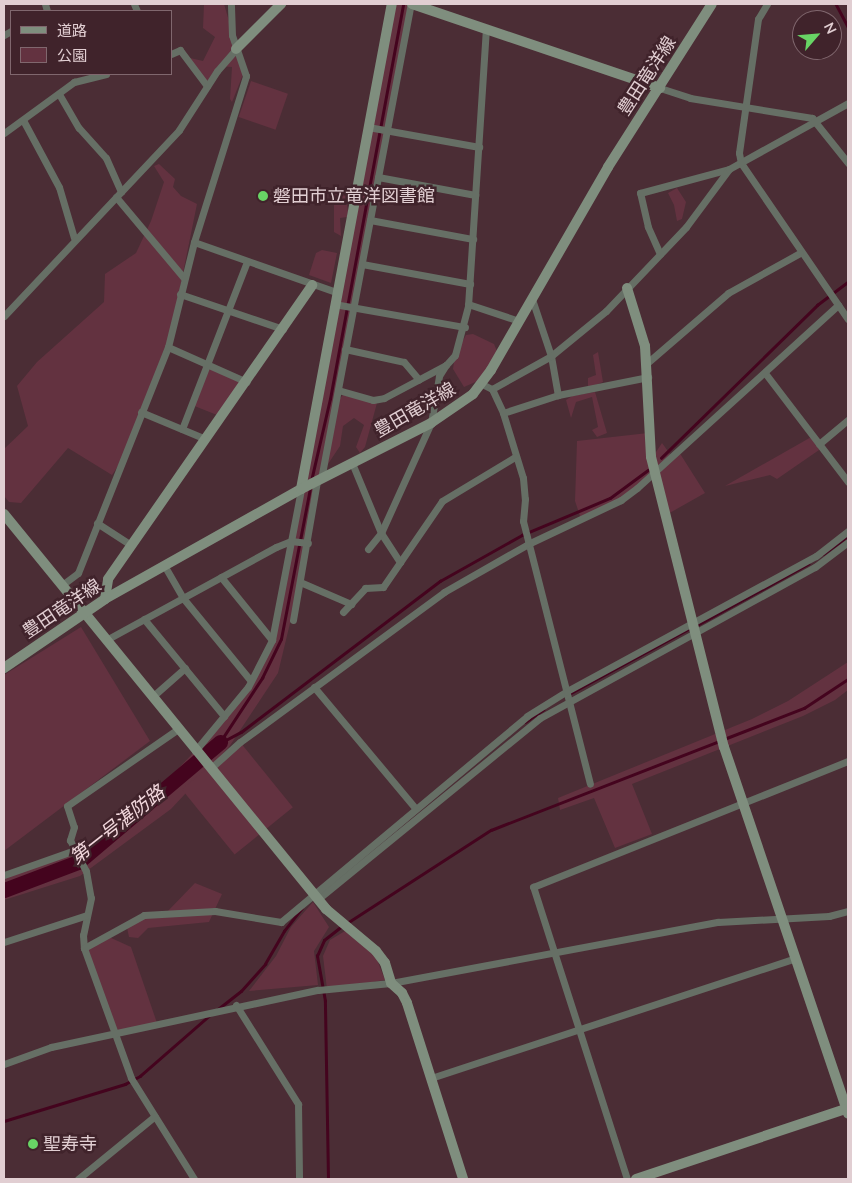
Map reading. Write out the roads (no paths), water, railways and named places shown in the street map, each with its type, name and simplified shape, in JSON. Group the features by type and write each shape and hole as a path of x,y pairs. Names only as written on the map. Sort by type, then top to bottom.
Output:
{"street":[{"path":"62,585 78,572 168,347 194,242 246,76 232,35 231,4"},
{"path":"4,316 74,238 119,194 179,130 207,86 236,49 281,4"},
{"path":"195,751 251,681 272,640 336,292 392,4"},
{"path":"293,620 411,4 690,98 812,118 848,163"},
{"name":"豊田竜洋線","path":"4,668 104,599 301,489 431,423 473,394 482,384 520,321 608,167 712,4"},
{"path":"767,4 758,20 739,153 741,163 800,253 848,320"},
{"path":"368,549 381,533 431,423 439,376 455,355 464,327 470,284 486,30"},
{"path":"172,54 180,50 207,86"},
{"path":"71,75 74,82"},
{"path":"4,134 74,82 102,75"},
{"path":"59,94 79,128 106,158 119,194 184,278"},
{"path":"660,254 648,227 640,193 729,169 848,103"},
{"path":"23,120 59,187 74,238"},
{"path":"368,127 387,132 479,147"},
{"path":"492,389 551,356 576,338 686,227 729,169"},
{"path":"378,177 476,195"},
{"path":"370,220 472,239"},
{"path":"194,242 336,292"},
{"path":"647,364 728,293 800,253"},
{"path":"182,429 247,262"},
{"path":"362,264 470,284"},
{"path":"104,599 108,578 247,382 312,285"},
{"path":"627,288 638,317 647,364 651,457 724,748 848,1110 636,1179"},
{"path":"180,294 283,329"},
{"path":"532,299 551,356 558,395"},
{"path":"334,304 464,327"},
{"path":"468,304 520,321"},
{"path":"211,768 314,687 444,592 528,544 621,500 656,474 838,305"},
{"path":"168,347 247,382"},
{"path":"345,350 404,362 419,380"},
{"path":"338,390 373,400 384,398 446,365"},
{"path":"765,373 848,482"},
{"path":"503,413 558,395 648,377"},
{"path":"482,384 492,389 503,413 522,478 525,499 522,521 590,784"},
{"path":"141,412 206,439"},
{"path":"819,444 848,420"},
{"path":"343,612 365,588 383,587 442,501 515,456"},
{"path":"352,463 381,533 400,562"},
{"path":"4,514 195,751 315,896 376,951 384,963 391,983 402,993 407,1003 463,1179"},
{"path":"98,524 131,545"},
{"path":"84,948 144,915 215,911 281,922 523,731 569,700 816,556 848,531"},
{"path":"106,640 291,541 308,543"},
{"path":"315,896 415,808 527,716 567,691 815,567 848,542"},
{"path":"164,565 183,598 251,681"},
{"path":"221,578 272,640"},
{"path":"300,582 351,604"},
{"path":"144,619 224,716"},
{"path":"152,697 185,668"},
{"path":"314,687 415,808"},
{"path":"178,728 67,806 74,827 70,840 86,872 91,898 87,915 84,948 131,1078 194,1179"},
{"path":"627,1179 533,887 848,761"},
{"path":"4,875 76,852"},
{"path":"4,1064 51,1047 236,1005 318,990 391,983 554,950 718,922 829,916 848,911"},
{"path":"4,942 87,915"},
{"path":"431,1078 580,1032 795,958"},
{"path":"236,1005 298,1104 299,1179"},
{"path":"78,1179 155,1116"}],"waterway":[{"path":"311,481 330,399 403,4"},
{"path":"836,4 848,27"},
{"path":"661,458 817,305 848,282"},
{"path":"222,742 241,732 440,581 522,535 610,498 648,470"},
{"path":"220,742 262,678 281,639 310,489"},
{"path":"823,554 848,536"},
{"path":"697,625 808,564"},
{"path":"569,694 692,627"},
{"path":"724,739 804,708 848,679"},
{"path":"525,722 543,710"},
{"path":"347,923 491,830 719,741"},
{"name":"第一号湛防路","path":"4,890 78,862 220,742"},
{"path":"218,1009 241,991 265,964 284,931 302,908"},
{"path":"328,1179 325,1001 317,956 324,940 342,926"},
{"path":"4,1121 125,1084 140,1076 210,1015"}],"place":[{"name":"磐田市立竜洋図書館","path":"263,196"},
{"name":"聖寿寺","path":"33,1144"}]}
